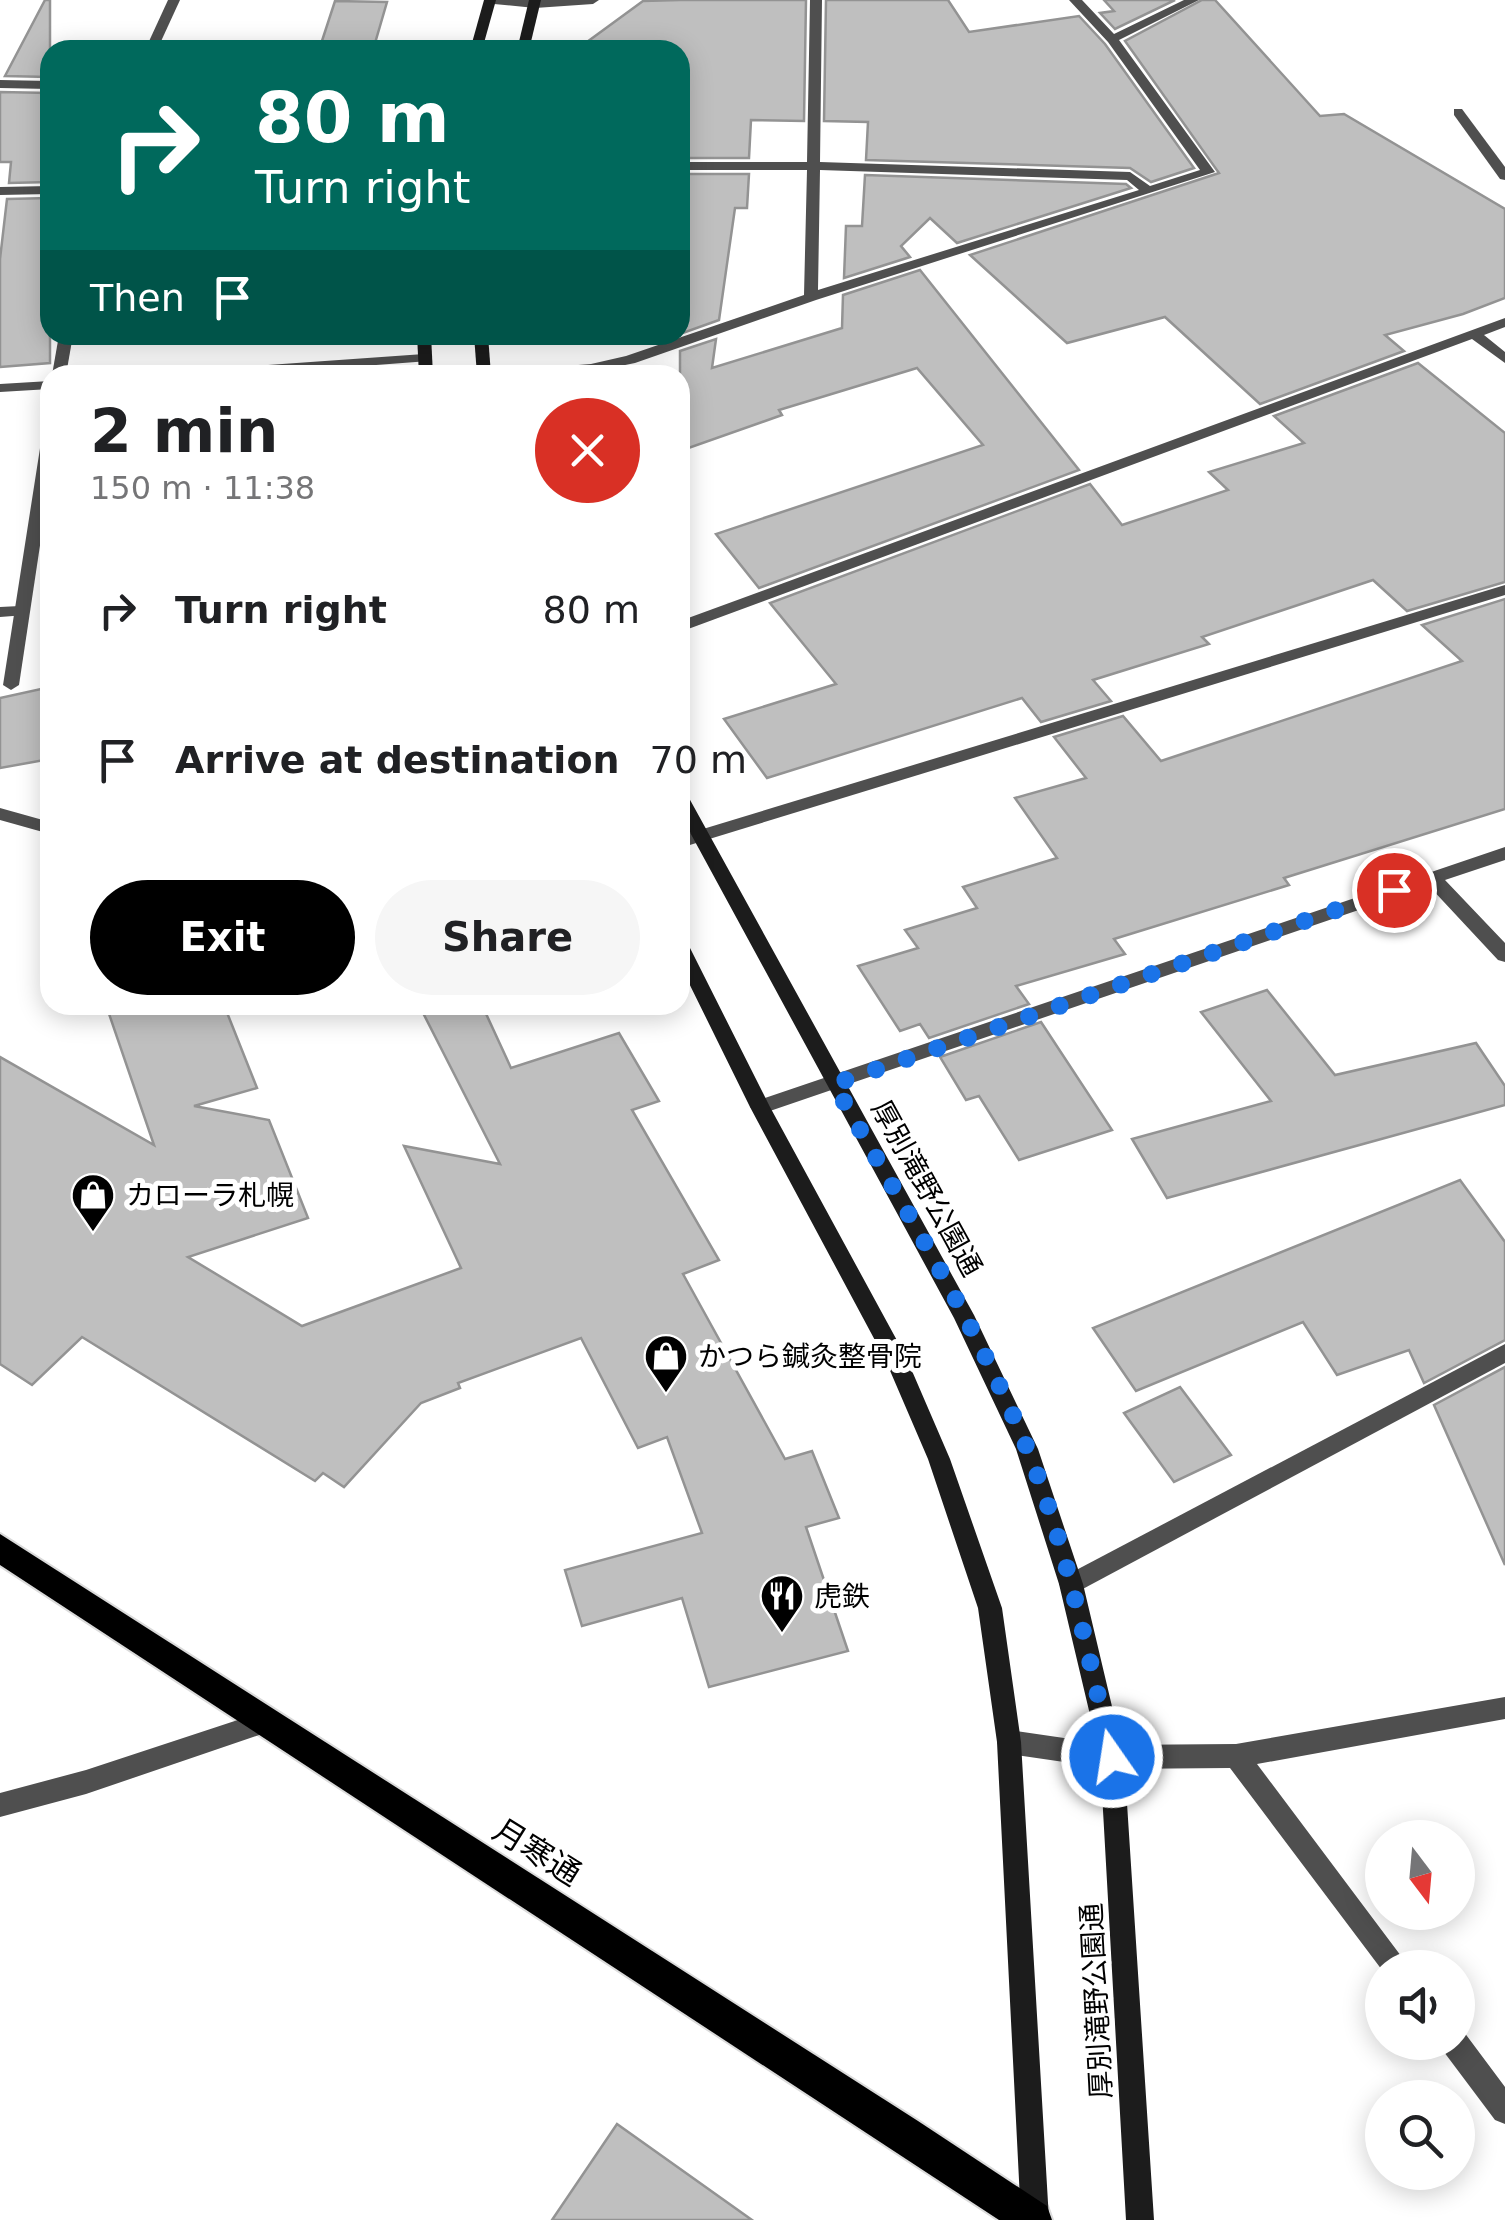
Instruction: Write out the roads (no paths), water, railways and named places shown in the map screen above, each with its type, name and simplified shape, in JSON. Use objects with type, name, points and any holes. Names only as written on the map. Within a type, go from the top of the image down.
[{"type":"highway","name":"月寒通","points":[[0,1548],[262,1723],[800,2062],[1034,2220]]},
{"type":"main road","points":[[479,40],[492,0]]},
{"type":"main road","points":[[526,40],[535,2]]},
{"type":"main road","points":[[424,345],[425,365]]},
{"type":"main road","name":"厚別滝野公園通","points":[[690,839],[963,1314],[1027,1449],[1071,1584],[1112,1757],[1140,2220]]},
{"type":"main road","points":[[690,966],[760,1107],[895,1357],[939,1459],[990,1608],[1009,1742],[1034,2220]]},
{"type":"street","points":[[156,40],[174,0]]},
{"type":"street","points":[[492,0],[593,0]]},
{"type":"street","points":[[810,297],[816,0]]},
{"type":"street","points":[[690,339],[810,297],[1208,172],[1112,39],[1075,0]]},
{"type":"street","points":[[1112,39],[1194,0]]},
{"type":"street","points":[[0,84],[40,85]]},
{"type":"street","points":[[1458,112],[1505,176]]},
{"type":"street","points":[[690,166],[1130,176],[1147,190]]},
{"type":"street","points":[[0,190],[40,190]]},
{"type":"street","points":[[690,623],[1505,322]]},
{"type":"street","points":[[1475,336],[1505,359]]},
{"type":"street","points":[[606,365],[673,345]]},
{"type":"street","points":[[325,365],[424,358]]},
{"type":"street","points":[[0,388],[40,386]]},
{"type":"street","points":[[11,685],[40,489]]},
{"type":"street","points":[[690,839],[1505,590]]},
{"type":"street","points":[[0,612],[20,610]]},
{"type":"street","points":[[0,814],[40,825]]},
{"type":"street","points":[[760,1107],[1505,853]]},
{"type":"street","points":[[1431,877],[1505,955]]},
{"type":"street","points":[[1071,1584],[1505,1353]]},
{"type":"street","points":[[1009,1742],[1112,1757],[1236,1756],[1505,1708]]},
{"type":"street","points":[[0,1806],[86,1782],[262,1723]]},
{"type":"street","points":[[1236,1756],[1382,1950]]},
{"type":"street","points":[[1468,2060],[1505,2110]]},
{"type":"place","name":"カローラ札幌","points":[[93,1233]]},
{"type":"place","name":"かつら鍼灸整骨院","points":[[666,1394]]},
{"type":"place","name":"虎鉄","points":[[782,1634]]}]
